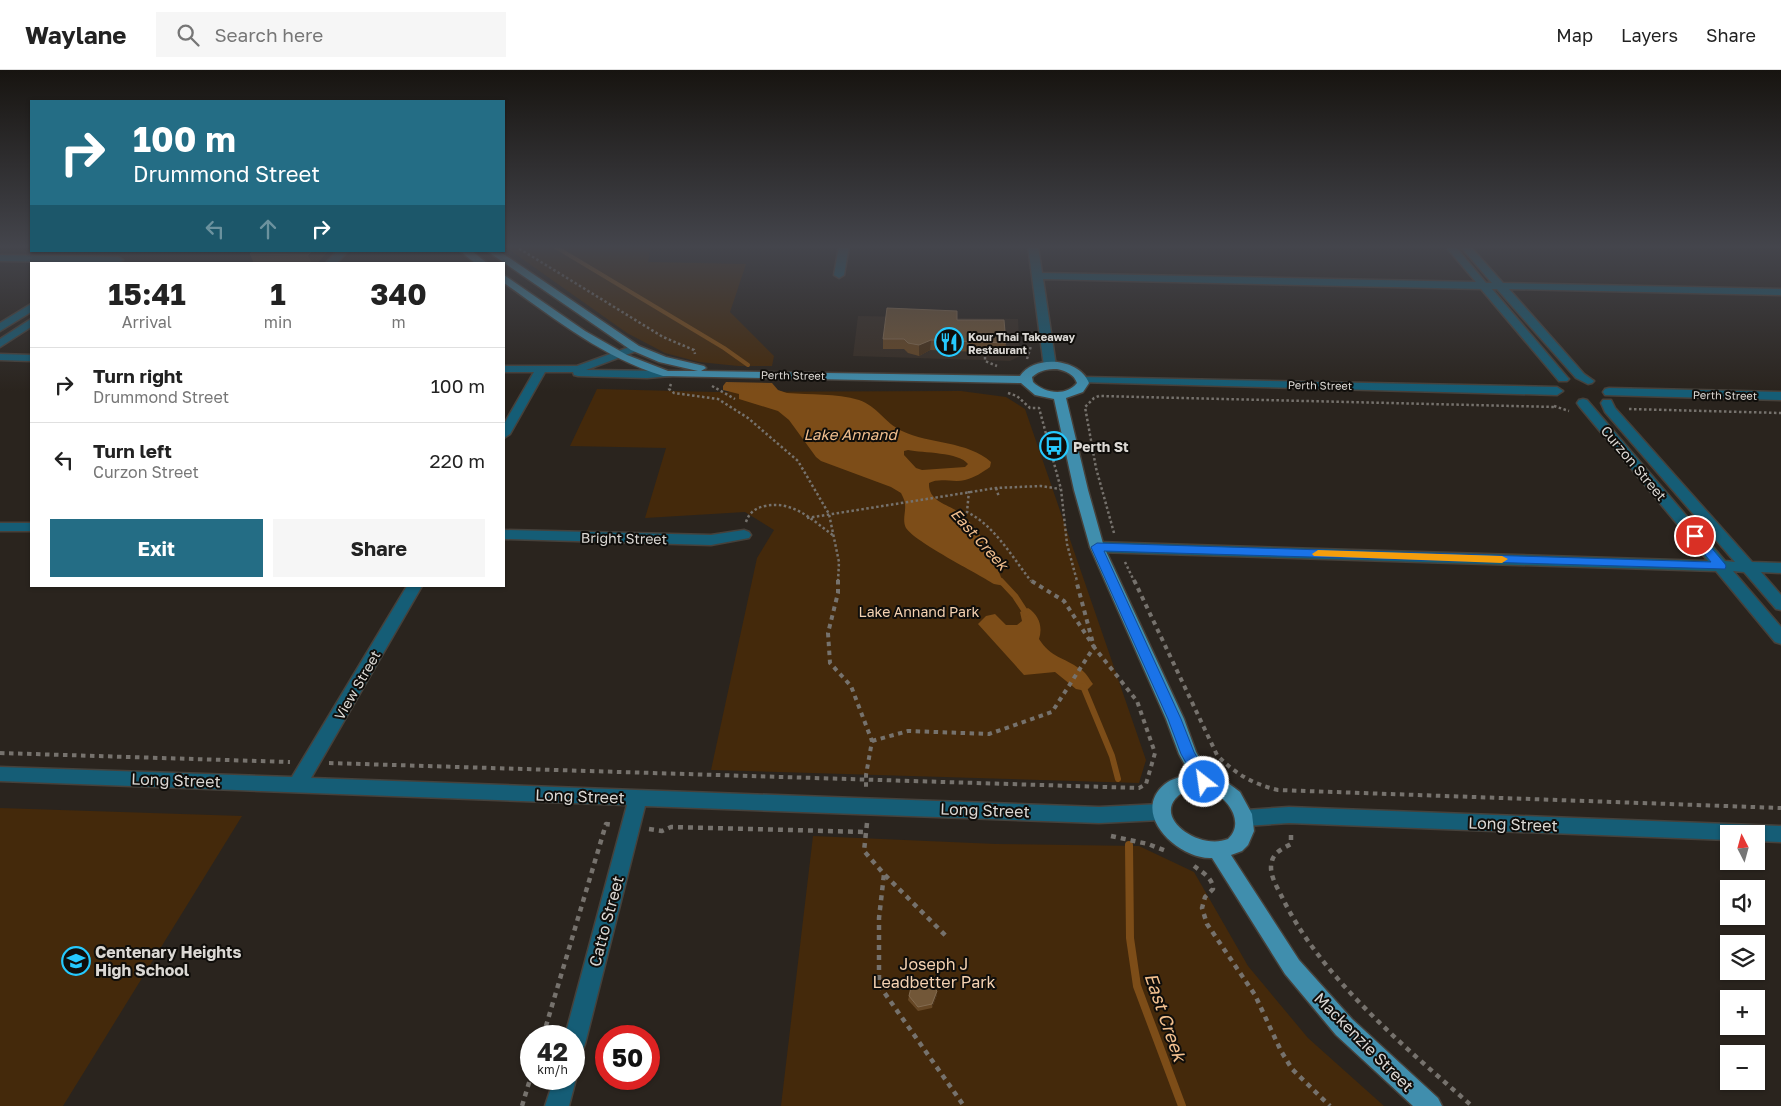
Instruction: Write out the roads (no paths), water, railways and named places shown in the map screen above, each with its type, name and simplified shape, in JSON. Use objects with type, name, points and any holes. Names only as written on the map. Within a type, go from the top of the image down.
[{"type":"main road","points":[[525,294],[616,355],[645,368],[671,374]]},
{"type":"main road","points":[[556,294],[635,348],[663,360],[729,374]]},
{"type":"main road","points":[[1050,366],[1071,370],[1083,380],[1082,387],[1075,392],[1059,396],[1034,390],[1026,380],[1030,372],[1050,366]]},
{"type":"main road","name":"Perth Street","points":[[671,374],[708,376],[771,374],[1026,380]]},
{"type":"main road","points":[[1059,396],[1081,490],[1097,547],[1175,719],[1188,754],[1204,782]]},
{"type":"main road","points":[[1190,781],[1204,782],[1221,788],[1235,799],[1246,818],[1245,829],[1241,840],[1231,848],[1205,851],[1180,841],[1164,822],[1161,812],[1162,800],[1168,791],[1177,784],[1190,781]]},
{"type":"main road","name":"Mackenzie Street","points":[[1218,851],[1292,967],[1344,1026],[1430,1106]]},
{"type":"street","points":[[1041,294],[1050,366]]},
{"type":"street","points":[[1491,294],[1564,379]]},
{"type":"street","points":[[1507,294],[1580,376],[1608,398]]},
{"type":"street","points":[[0,328],[30,307]]},
{"type":"street","points":[[30,323],[0,345],[3,348],[0,356],[30,358]]},
{"type":"street","name":"Perth Street","points":[[505,369],[561,370],[592,366],[635,348]]},
{"type":"street","points":[[505,432],[541,370]]},
{"type":"street","name":"Perth Street","points":[[561,370],[580,374],[671,374]]},
{"type":"street","points":[[1579,408],[1570,399],[1557,391],[1555,383],[1564,379],[1588,381]]},
{"type":"street","name":"Perth Street","points":[[1083,380],[1557,391]]},
{"type":"street","name":"Perth Street","points":[[1579,408],[1600,405],[1608,398],[1781,396]]},
{"type":"street","name":"Curzon Street","points":[[1608,398],[1609,409],[1781,605]]},
{"type":"street","name":"Curzon Street","points":[[1579,408],[1721,566],[1781,638]]},
{"type":"street","points":[[0,527],[30,527]]},
{"type":"street","name":"Bright Street","points":[[505,535],[712,540],[744,535]]},
{"type":"street","points":[[1097,547],[1781,568]]},
{"type":"street","name":"View Street","points":[[298,784],[413,587]]},
{"type":"street","name":"Long Street","points":[[0,774],[1099,815],[1161,812]]},
{"type":"street","name":"Catto Street","points":[[579,1025],[638,798]]},
{"type":"street","name":"Long Street","points":[[1246,818],[1289,815],[1781,834]]},
{"type":"street","points":[[557,1106],[562,1090]]},
{"type":"water","name":"Lake Annand","points":[[726,382],[772,383],[778,390],[787,393],[832,395],[859,400],[871,406],[902,431],[960,446],[982,455],[991,462],[990,467],[984,471],[965,480],[933,481],[929,483],[930,489],[935,498],[960,513],[975,528],[987,547],[1005,586],[994,584],[933,549],[912,534],[905,525],[905,503],[901,493],[891,487],[821,461],[789,420],[778,411],[739,399],[739,394],[723,390]],"holes":[[[904,451],[949,455],[957,457],[968,464],[965,467],[922,470],[916,468],[904,455]]]},
{"type":"water","points":[[1028,608],[1035,614],[1039,622],[1041,630],[1039,639],[1048,650],[1082,670],[1093,684],[1086,691],[1076,689],[1055,672],[1024,675],[978,624],[986,616],[995,614],[1006,625],[1017,625],[1022,621],[1020,612]]},
{"type":"waterway","name":"East Creek","points":[[635,294],[724,348],[748,365]]},
{"type":"waterway","name":"East Creek","points":[[1001,581],[1015,596],[1026,613]]},
{"type":"waterway","name":"East Creek","points":[[1083,686],[1112,756],[1118,779]]},
{"type":"waterway","name":"East Creek","points":[[1129,845],[1130,938],[1137,986],[1182,1106]]},
{"type":"place","name":"Kour Thai Takeaway Restaurant","points":[[949,342]]},
{"type":"place","name":"Perth St","points":[[1054,446]]},
{"type":"place","name":"Centenary Heights High School","points":[[76,961]]},
{"type":"park label","name":"Lake Annand Park","points":[[919,611]]},
{"type":"park label","name":"Joseph J Leadbetter Park","points":[[934,973]]}]
